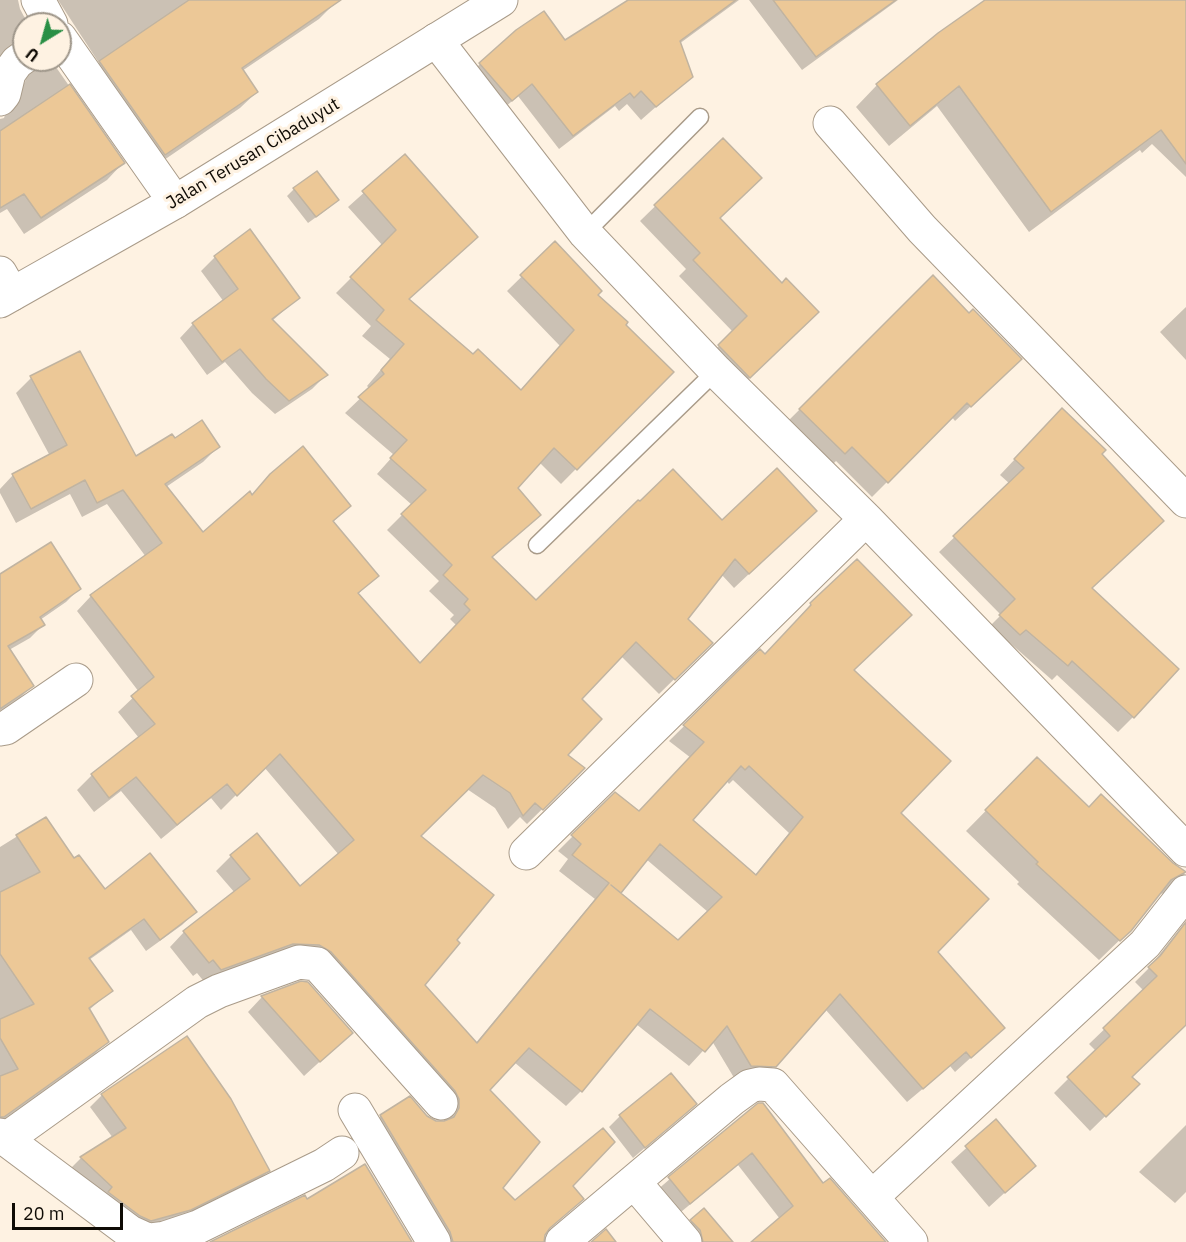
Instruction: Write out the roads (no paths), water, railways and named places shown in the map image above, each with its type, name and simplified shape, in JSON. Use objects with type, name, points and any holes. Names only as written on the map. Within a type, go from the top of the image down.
[{"type":"street","name":"Jalan Terusan Cibaduyut","points":[[4,289],[175,202],[501,0]]},
{"type":"street","points":[[436,40],[585,233],[716,371],[866,519],[1186,850]]},
{"type":"street","points":[[72,55],[175,202]]},
{"type":"street","points":[[0,99],[12,69]]},
{"type":"street","points":[[830,123],[929,237],[1186,501]]},
{"type":"street","points":[[526,853],[866,519]]},
{"type":"street","points":[[0,729],[6,728],[76,680]]},
{"type":"street","points":[[872,1197],[1145,944],[1186,892]]},
{"type":"street","points":[[342,1153],[324,1165],[198,1227],[165,1239],[151,1241],[129,1232],[3,1137],[197,1002],[219,991],[299,962],[317,964],[441,1103]]},
{"type":"street","points":[[562,1242],[737,1095],[750,1086],[765,1084],[773,1085],[911,1242]]},
{"type":"street","points":[[355,1110],[434,1242]]},
{"type":"street","points":[[634,1182],[685,1242]]},
{"type":"lane","points":[[585,233],[700,117]]},
{"type":"lane","points":[[537,545],[716,371]]}]
